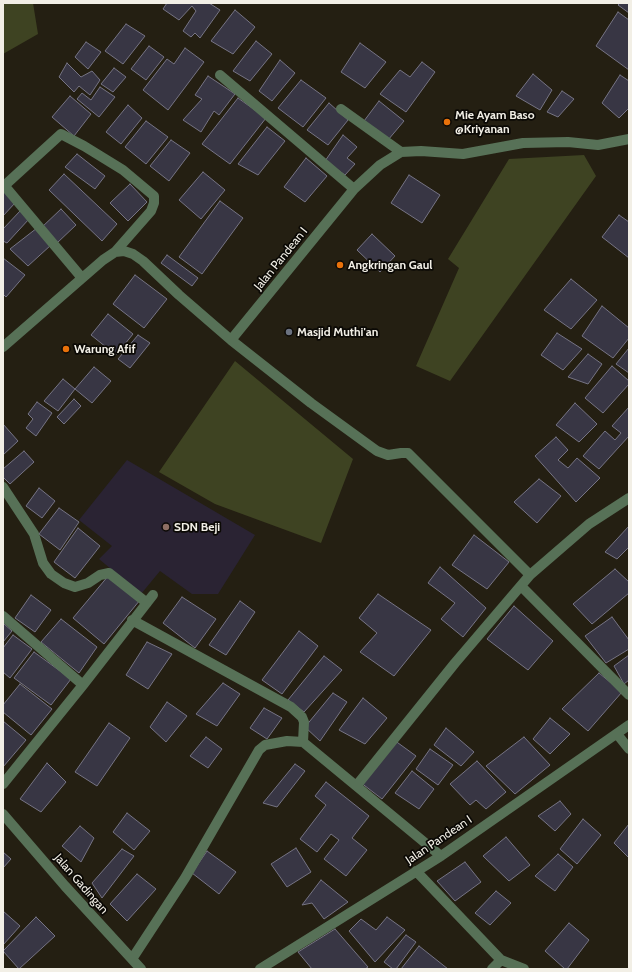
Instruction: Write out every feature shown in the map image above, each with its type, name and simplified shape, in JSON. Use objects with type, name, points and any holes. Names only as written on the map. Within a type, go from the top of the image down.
[{"type":"street","points":[[220,75],[354,189]]},
{"type":"street","points":[[341,108],[401,152]]},
{"type":"street","points":[[3,347],[103,260],[115,252],[151,211],[154,204],[154,196],[123,170],[61,134],[4,185],[82,278]]},
{"type":"street","name":"Jalan Pandean I","points":[[231,340],[354,189],[380,164],[401,152],[421,151],[463,154],[523,143],[568,142],[598,145],[629,139]]},
{"type":"street","points":[[115,252],[124,251],[133,254],[143,261],[179,296],[231,340],[311,403],[377,451],[388,455],[408,453],[530,575]]},
{"type":"street","points":[[3,487],[34,534],[43,563],[51,574],[64,583],[75,587],[88,583],[100,575],[109,573],[150,599],[3,784]]},
{"type":"street","points":[[357,785],[455,663],[530,575],[589,524],[629,498]]},
{"type":"street","points":[[521,586],[629,695]]},
{"type":"street","points":[[3,616],[83,685]]},
{"type":"street","points":[[132,620],[291,707],[302,717],[304,722],[303,742]]},
{"type":"street","name":"Jalan Pandean I","points":[[260,969],[441,856],[629,725]]},
{"type":"street","points":[[617,734],[629,749]]},
{"type":"street","points":[[132,959],[185,878],[259,750],[265,745],[287,741],[303,742],[357,785],[441,856]]},
{"type":"street","name":"Jalan Gadingan","points":[[3,814],[65,886],[141,969]]},
{"type":"street","points":[[416,872],[501,960],[524,969]]},
{"type":"street","points":[[492,969],[501,960]]},
{"type":"shaded area","name":"SDN Beji","points":[[127,460],[255,535],[218,594],[192,594],[160,571],[141,594],[99,559],[112,546],[79,520]]},
{"type":"green space","points":[[3,3],[33,3],[38,34],[3,54]]},
{"type":"green space","points":[[584,155],[596,176],[450,381],[416,366],[459,268],[448,259],[509,159]]},
{"type":"green space","points":[[235,361],[353,459],[321,543],[215,504],[159,472]]},
{"type":"building","points":[[167,3],[209,3],[220,10],[200,38],[195,33],[191,37],[183,31],[196,11],[192,6],[179,20],[163,9]]},
{"type":"building","points":[[620,3],[629,3],[629,13],[618,5]]},
{"type":"building","points":[[235,10],[255,27],[233,54],[211,41]]},
{"type":"building","points":[[618,12],[629,20],[629,70],[596,46]]},
{"type":"building","points":[[126,24],[145,36],[123,64],[105,51]]},
{"type":"building","points":[[256,41],[272,54],[250,81],[233,71]]},
{"type":"building","points":[[86,42],[101,52],[88,69],[75,57]]},
{"type":"building","points":[[360,43],[386,62],[365,88],[341,72]]},
{"type":"building","points":[[149,46],[164,57],[146,80],[131,69]]},
{"type":"building","points":[[185,48],[204,62],[168,110],[143,90],[167,59],[174,64]]},
{"type":"building","points":[[280,60],[295,73],[272,101],[259,91]]},
{"type":"building","points":[[422,62],[435,72],[406,112],[380,94],[400,70],[410,77]]},
{"type":"building","points":[[67,63],[81,77],[92,71],[100,80],[90,95],[79,86],[74,92],[59,77]]},
{"type":"building","points":[[114,68],[126,77],[113,92],[101,84]]},
{"type":"building","points":[[533,74],[552,90],[540,110],[516,96]]},
{"type":"building","points":[[620,75],[629,81],[629,108],[619,118],[602,103]]},
{"type":"building","points":[[208,76],[235,94],[219,115],[214,111],[201,132],[183,120],[202,99],[195,95]]},
{"type":"building","points":[[301,80],[326,98],[303,127],[278,108]]},
{"type":"building","points":[[100,87],[115,97],[99,117],[77,99],[82,93],[91,100]]},
{"type":"building","points":[[562,91],[574,99],[558,117],[547,112]]},
{"type":"building","points":[[70,96],[91,114],[74,136],[52,117]]},
{"type":"building","points":[[238,98],[266,118],[230,164],[202,144]]},
{"type":"building","points":[[379,101],[404,121],[388,140],[364,121]]},
{"type":"building","points":[[329,103],[348,120],[328,145],[307,130]]},
{"type":"building","points":[[128,105],[142,118],[121,144],[106,132]]},
{"type":"building","points":[[146,121],[168,137],[146,164],[125,147]]},
{"type":"building","points":[[267,127],[285,141],[258,175],[238,164]]},
{"type":"building","points":[[343,135],[357,147],[347,158],[355,164],[345,175],[325,161]]},
{"type":"building","points":[[171,140],[190,153],[169,181],[150,166]]},
{"type":"building","points":[[77,154],[105,176],[95,189],[65,167]]},
{"type":"building","points":[[306,158],[327,176],[305,202],[284,187]]},
{"type":"building","points":[[203,172],[225,190],[201,219],[179,200]]},
{"type":"building","points":[[64,174],[117,224],[102,241],[49,190]]},
{"type":"building","points":[[409,175],[440,195],[422,223],[391,203]]},
{"type":"building","points":[[130,184],[147,202],[128,221],[110,203]]},
{"type":"building","points":[[3,190],[15,203],[3,216]]},
{"type":"building","points":[[220,201],[243,218],[202,274],[179,257]]},
{"type":"building","points":[[61,209],[76,225],[57,243],[41,228]]},
{"type":"building","points":[[21,210],[29,219],[7,243],[3,241],[3,229]]},
{"type":"building","points":[[619,215],[629,222],[629,258],[602,237]]},
{"type":"building","points":[[37,228],[51,245],[28,266],[10,249]]},
{"type":"building","points":[[372,234],[395,256],[380,272],[357,250]]},
{"type":"building","points":[[167,255],[198,278],[192,286],[161,263]]},
{"type":"building","points":[[3,258],[25,275],[6,297],[3,294]]},
{"type":"building","points":[[135,275],[167,299],[144,328],[113,304]]},
{"type":"building","points":[[571,279],[597,300],[571,329],[544,310]]},
{"type":"building","points":[[602,306],[629,328],[629,338],[613,358],[582,336]]},
{"type":"building","points":[[108,314],[133,334],[116,355],[91,335]]},
{"type":"building","points":[[557,333],[582,349],[563,370],[541,355]]},
{"type":"building","points":[[138,335],[150,343],[130,368],[118,359]]},
{"type":"building","points":[[629,348],[629,373],[616,364]]},
{"type":"building","points":[[588,354],[602,364],[588,384],[568,377]]},
{"type":"building","points":[[612,366],[629,381],[629,384],[603,413],[585,398]]},
{"type":"building","points":[[94,367],[111,381],[92,403],[75,389]]},
{"type":"building","points":[[63,379],[75,389],[58,411],[44,401]]},
{"type":"building","points":[[74,399],[81,406],[64,424],[57,417]]},
{"type":"building","points":[[37,402],[52,413],[36,436],[26,428],[33,419],[28,414]]},
{"type":"building","points":[[575,403],[597,424],[579,442],[556,425]]},
{"type":"building","points":[[629,407],[629,436],[599,469],[583,456],[605,431],[615,440],[621,433],[612,426]]},
{"type":"building","points":[[3,424],[18,441],[3,455]]},
{"type":"building","points":[[556,437],[568,450],[558,460],[568,468],[577,458],[600,478],[576,502],[535,456]]},
{"type":"building","points":[[24,451],[34,462],[10,484],[3,477],[3,469]]},
{"type":"building","points":[[539,479],[561,496],[537,523],[514,502]]},
{"type":"building","points":[[39,488],[55,501],[42,518],[26,506]]},
{"type":"building","points":[[59,508],[79,522],[60,550],[39,534]]},
{"type":"building","points":[[629,526],[629,547],[617,559],[605,552]]},
{"type":"building","points":[[78,528],[100,546],[75,578],[54,562]]},
{"type":"building","points":[[474,535],[509,562],[487,589],[452,565]]},
{"type":"building","points":[[440,567],[486,608],[463,637],[441,619],[455,603],[428,583]]},
{"type":"building","points":[[615,569],[629,582],[629,593],[592,624],[573,604]]},
{"type":"building","points":[[109,575],[140,600],[104,644],[73,618]]},
{"type":"building","points":[[378,594],[431,630],[394,676],[360,652],[377,633],[359,618]]},
{"type":"building","points":[[31,595],[51,610],[35,632],[15,618]]},
{"type":"building","points":[[182,597],[216,619],[195,648],[163,623]]},
{"type":"building","points":[[240,601],[255,612],[226,655],[209,645]]},
{"type":"building","points":[[514,606],[553,641],[528,670],[487,639]]},
{"type":"building","points":[[612,617],[629,640],[629,649],[606,663],[585,636]]},
{"type":"building","points":[[61,619],[97,647],[79,673],[41,642]]},
{"type":"building","points":[[3,623],[12,631],[3,642]]},
{"type":"building","points":[[299,631],[318,646],[282,694],[262,680]]},
{"type":"building","points":[[13,635],[32,649],[10,678],[3,672],[3,648]]},
{"type":"building","points":[[147,642],[172,654],[148,689],[126,675]]},
{"type":"building","points":[[34,652],[71,679],[51,705],[14,678]]},
{"type":"building","points":[[629,655],[629,680],[624,684],[614,666]]},
{"type":"building","points":[[324,656],[342,670],[304,712],[288,700]]},
{"type":"building","points":[[599,673],[622,692],[588,731],[562,709]]},
{"type":"building","points":[[223,683],[240,694],[217,726],[196,714]]},
{"type":"building","points":[[20,684],[52,709],[31,735],[3,712],[3,705]]},
{"type":"building","points":[[333,693],[347,702],[320,741],[305,727]]},
{"type":"building","points":[[363,698],[387,718],[365,744],[339,730]]},
{"type":"building","points":[[167,702],[187,716],[166,742],[150,727]]},
{"type":"building","points":[[264,708],[282,718],[267,739],[250,728]]},
{"type":"building","points":[[550,718],[570,734],[550,754],[533,739]]},
{"type":"building","points":[[3,721],[26,740],[3,767]]},
{"type":"building","points":[[109,723],[130,738],[97,786],[75,772]]},
{"type":"building","points":[[446,728],[474,752],[461,766],[434,745]]},
{"type":"building","points":[[206,737],[222,749],[208,768],[190,756]]},
{"type":"building","points":[[524,737],[550,765],[515,794],[486,766]]},
{"type":"building","points":[[394,740],[416,756],[382,799],[360,782]]},
{"type":"building","points":[[430,749],[453,765],[438,785],[416,769]]},
{"type":"building","points":[[477,761],[506,792],[486,809],[476,800],[470,805],[450,784]]},
{"type":"building","points":[[47,763],[66,782],[41,812],[20,799]]},
{"type":"building","points":[[295,764],[305,771],[277,807],[263,803]]},
{"type":"building","points":[[412,771],[434,789],[419,809],[395,793]]},
{"type":"building","points":[[326,782],[369,816],[352,838],[367,850],[346,876],[324,859],[339,840],[331,834],[317,852],[300,839],[326,805],[315,796]]},
{"type":"building","points":[[560,801],[571,814],[555,831],[538,816]]},
{"type":"building","points":[[127,813],[150,831],[134,850],[113,832]]},
{"type":"building","points":[[583,819],[601,835],[577,864],[560,849]]},
{"type":"building","points":[[629,824],[629,858],[614,843]]},
{"type":"building","points":[[80,826],[94,838],[81,862],[62,846]]},
{"type":"building","points":[[506,837],[530,865],[509,881],[483,856]]},
{"type":"building","points":[[296,848],[311,872],[287,887],[271,864]]},
{"type":"building","points":[[122,849],[134,856],[102,898],[92,883]]},
{"type":"building","points":[[207,851],[236,872],[219,894],[192,873]]},
{"type":"building","points":[[3,852],[11,859],[3,868]]},
{"type":"building","points":[[558,854],[573,867],[555,891],[535,876]]},
{"type":"building","points":[[465,862],[481,882],[455,901],[437,881]]},
{"type":"building","points":[[137,874],[156,889],[127,921],[110,904]]},
{"type":"building","points":[[321,880],[348,902],[324,919],[312,903],[302,905]]},
{"type":"building","points":[[496,891],[511,903],[490,925],[475,913]]},
{"type":"building","points":[[3,911],[20,926],[3,945]]},
{"type":"building","points":[[36,917],[55,936],[19,969],[3,951]]},
{"type":"building","points":[[387,917],[405,930],[375,962],[349,931],[361,919],[376,930]]},
{"type":"building","points":[[569,923],[589,940],[567,969],[565,969],[545,951]]},
{"type":"building","points":[[335,929],[368,967],[365,969],[312,969],[298,952]]},
{"type":"building","points":[[406,935],[416,942],[396,969],[393,969],[384,962]]},
{"type":"building","points":[[419,946],[448,969],[401,969]]},
{"type":"place","name":"Mie Ayam Baso @Kriyanan","points":[[447,122]]},
{"type":"place","name":"Angkringan Gaul","points":[[340,265]]},
{"type":"place","name":"Masjid Muthi'an","points":[[289,332]]},
{"type":"place","name":"Warung Afif","points":[[66,349]]},
{"type":"place","name":"SDN Beji","points":[[166,527]]}]
